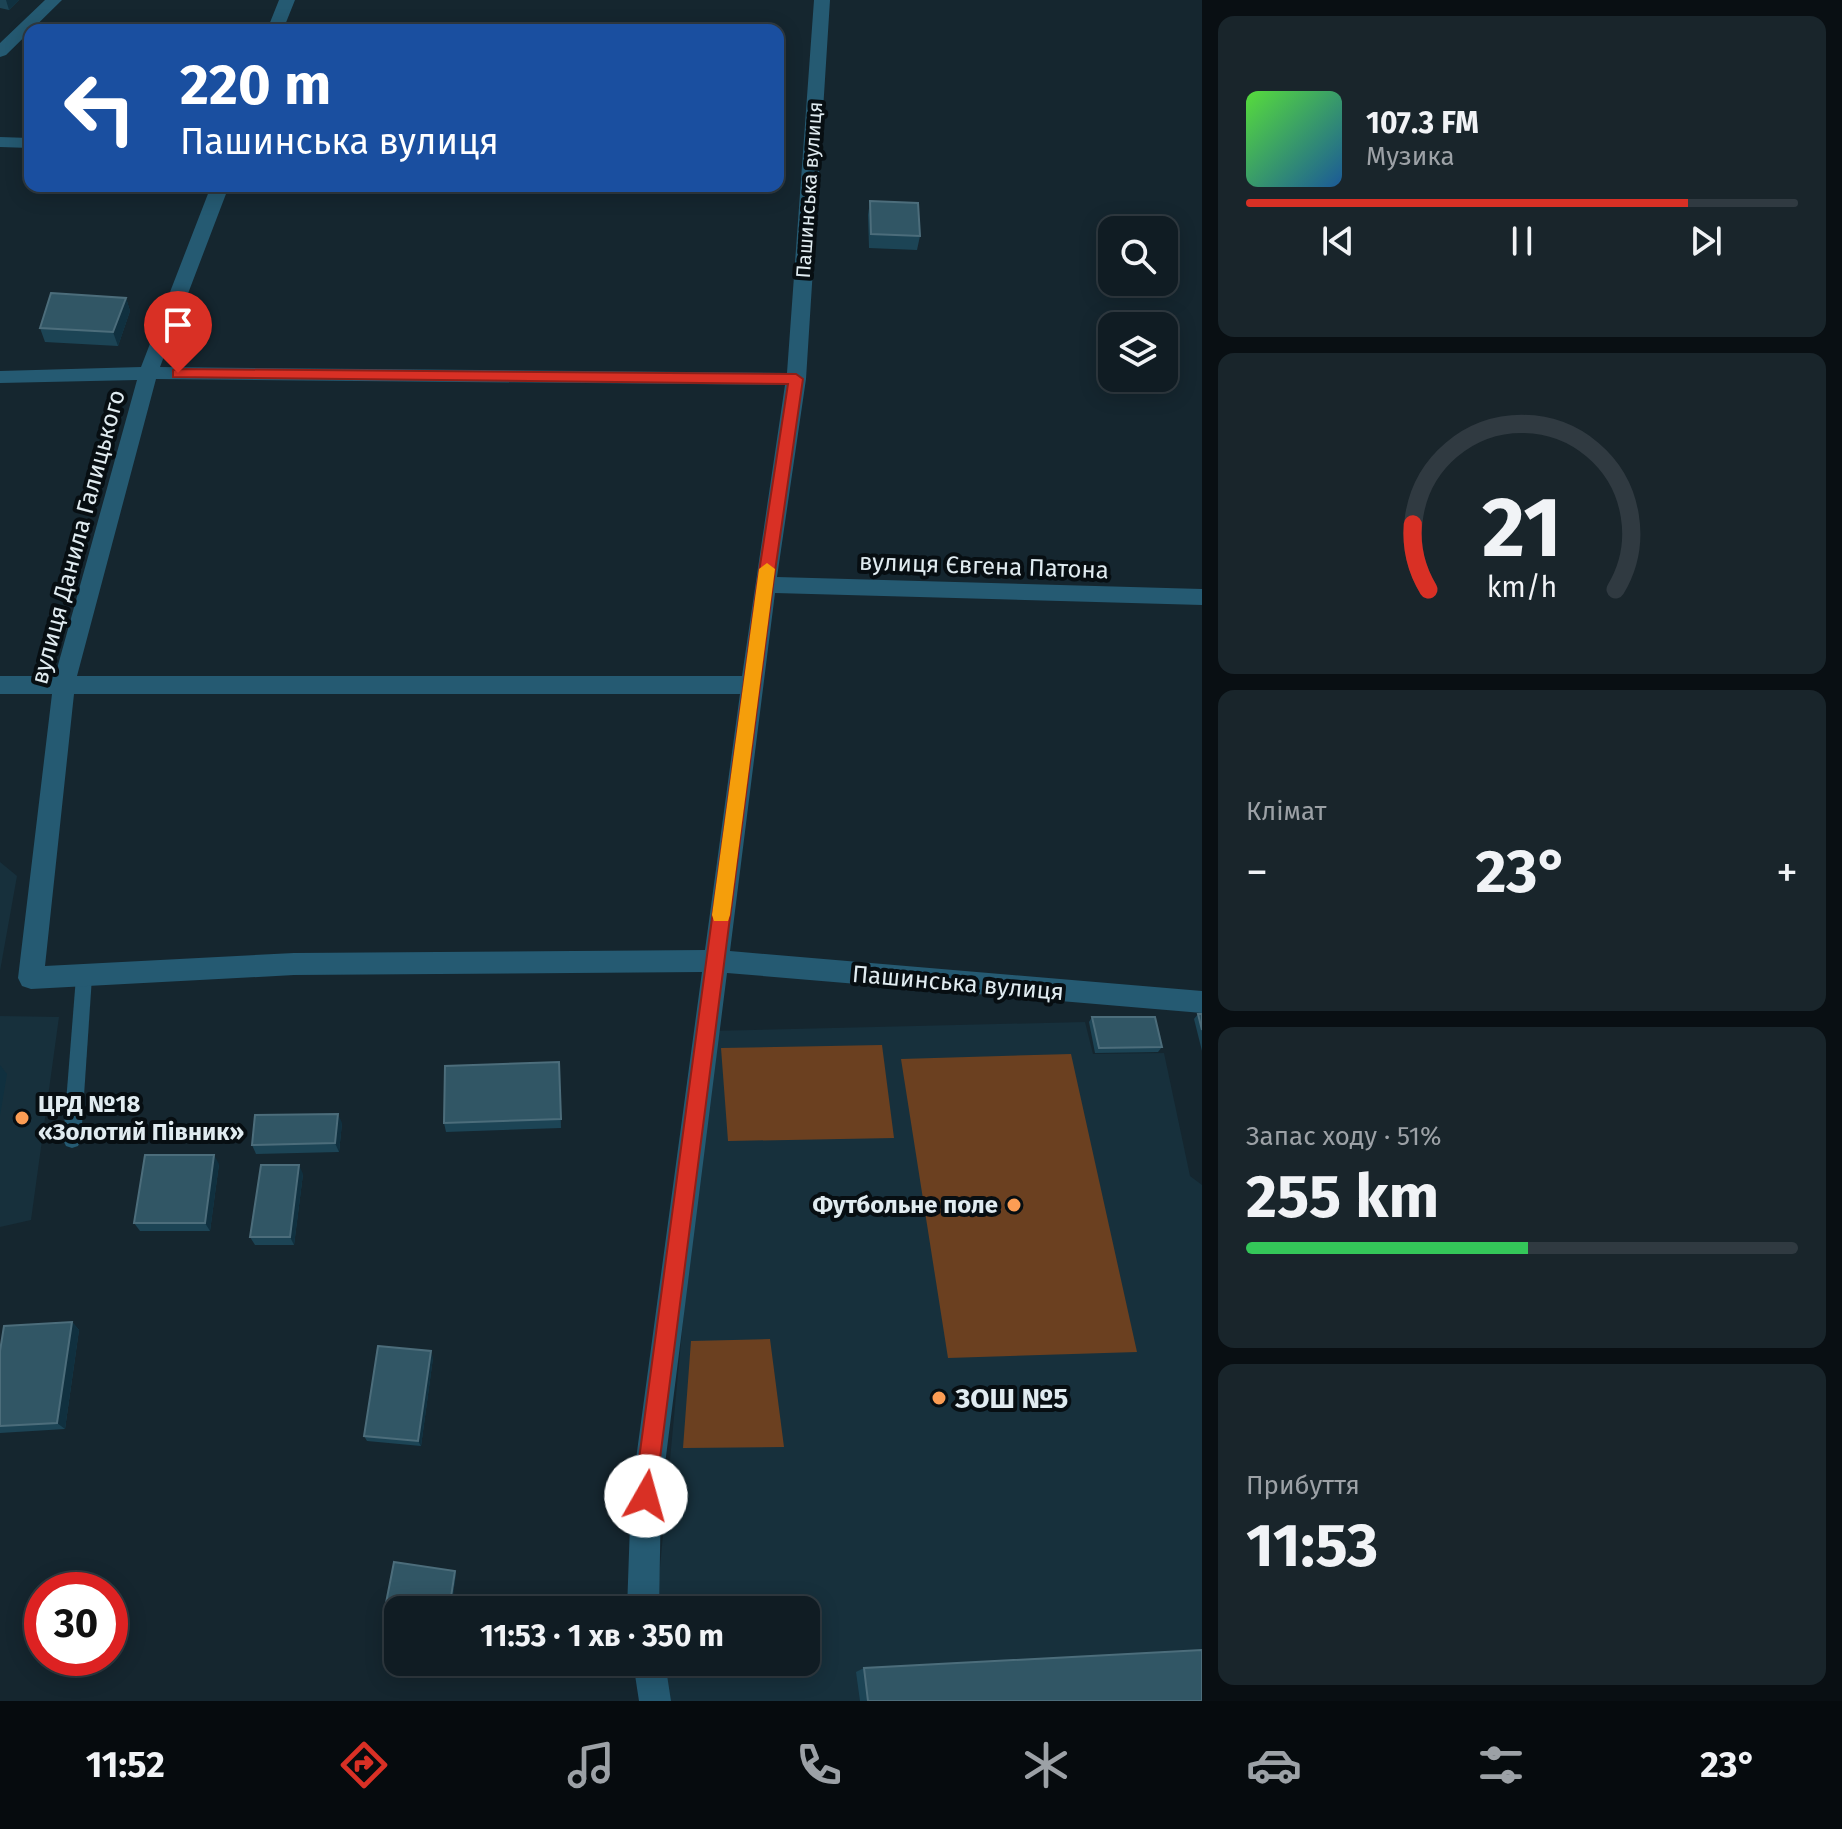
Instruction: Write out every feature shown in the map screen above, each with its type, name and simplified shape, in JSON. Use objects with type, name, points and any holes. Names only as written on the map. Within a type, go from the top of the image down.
[{"type":"street","points":[[29,24],[54,0]]},
{"type":"street","points":[[277,24],[287,0]]},
{"type":"street","name":"Пашинська вулиця","points":[[643,1596],[646,1496],[714,961],[796,379],[822,0]]},
{"type":"street","points":[[0,52],[24,29]]},
{"type":"street","points":[[0,142],[24,143]]},
{"type":"street","name":"вулиця Данила Галицького","points":[[218,192],[148,373],[64,684],[31,978],[294,964],[714,961]]},
{"type":"street","points":[[148,373],[796,379]]},
{"type":"street","name":"вулиця Данила Галицького","points":[[0,377],[148,373]]},
{"type":"street","name":"вулиця Євгена Патона","points":[[765,585],[1202,597]]},
{"type":"street","points":[[0,685],[753,685]]},
{"type":"street","name":"Пашинська вулиця","points":[[714,961],[1202,1002]]},
{"type":"street","points":[[651,1676],[655,1701]]},
{"type":"lane","points":[[72,1140],[84,977]]},
{"type":"shaded area","points":[[0,862],[17,876],[0,971]]},
{"type":"shaded area","name":"ЦРД №18 «Золотий Півник»","points":[[0,1016],[59,1017],[31,1220],[0,1227]]},
{"type":"shaded area","name":"ЗОШ №5","points":[[1085,1022],[1093,1054],[1164,1053],[1190,1176],[1202,1185],[1202,1701],[666,1701],[663,1676],[820,1676],[820,1596],[657,1596],[710,1031]]},
{"type":"shaded area","points":[[882,1045],[894,1138],[728,1141],[721,1048]]},
{"type":"shaded area","name":"Футбольне поле","points":[[1071,1054],[1137,1352],[948,1358],[901,1059]]},
{"type":"shaded area","points":[[770,1339],[784,1447],[683,1448],[691,1341]]},
{"type":"building","points":[[870,201],[918,203],[920,236],[871,234]]},
{"type":"building","points":[[51,293],[126,298],[113,332],[40,328]]},
{"type":"building","points":[[1092,1017],[1155,1017],[1162,1047],[1099,1048]]},
{"type":"building","points":[[559,1062],[561,1119],[444,1123],[445,1066]]},
{"type":"building","points":[[338,1114],[335,1143],[252,1145],[255,1115]]},
{"type":"building","points":[[145,1155],[214,1155],[205,1223],[134,1223]]},
{"type":"building","points":[[261,1165],[299,1165],[290,1237],[250,1237]]},
{"type":"building","points":[[72,1322],[57,1423],[0,1426],[0,1351],[4,1326]]},
{"type":"building","points":[[378,1346],[431,1351],[418,1441],[364,1436]]},
{"type":"building","points":[[394,1562],[455,1571],[451,1596],[387,1596]]},
{"type":"building","points":[[1202,1650],[1202,1701],[868,1701],[864,1668]]},
{"type":"slow traffic","points":[[721,915],[767,569]]},
{"type":"place","name":"ЦРД №18 «Золотий Півник»","points":[[22,1118]]},
{"type":"place","name":"Футбольне поле","points":[[1014,1205]]},
{"type":"place","name":"ЗОШ №5","points":[[939,1398]]},
{"type":"route","points":[[178,373],[796,379],[714,961],[646,1496]]}]
